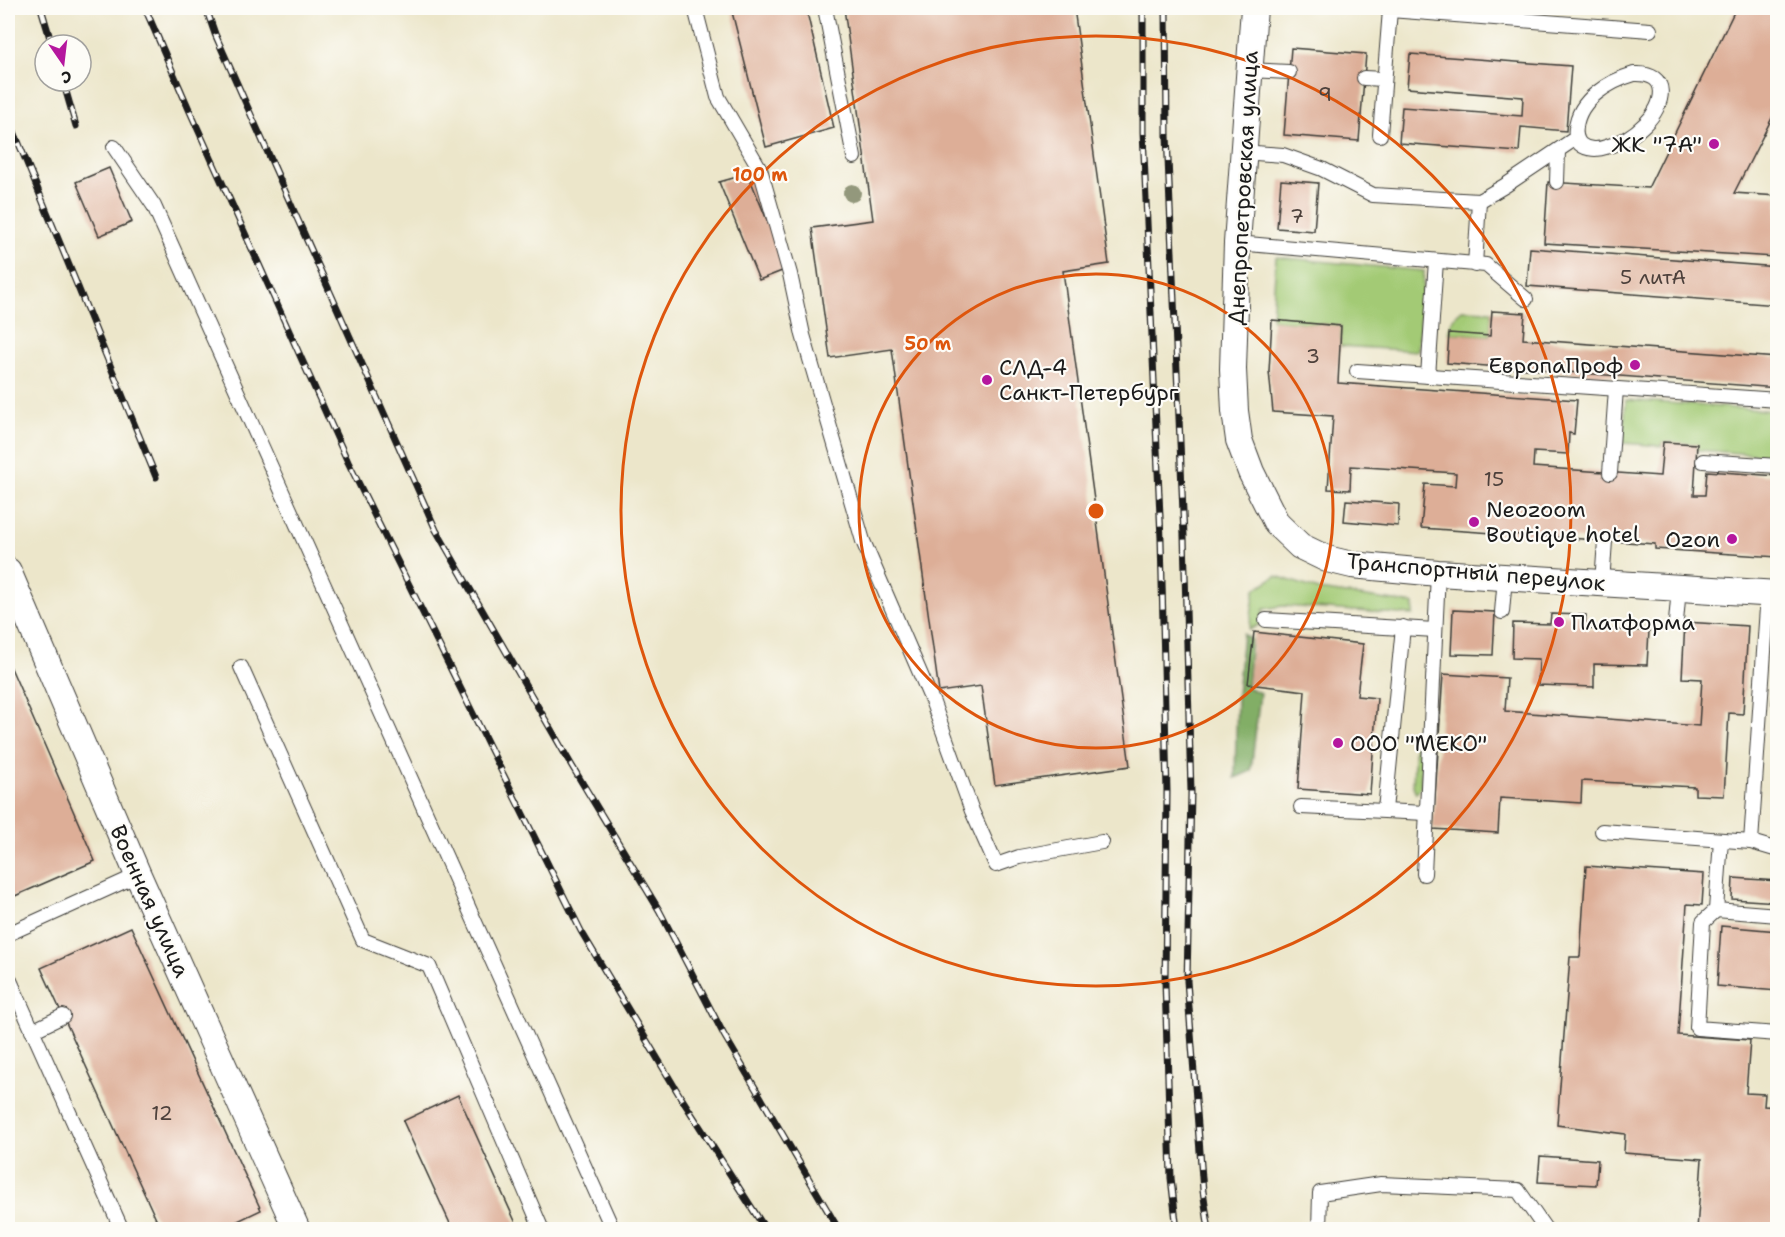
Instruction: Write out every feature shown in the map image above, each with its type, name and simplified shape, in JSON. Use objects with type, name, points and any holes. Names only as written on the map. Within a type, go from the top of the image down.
[{"type":"street","name":"Днепропетровская улица","points":[[1233,369],[1242,152],[1254,8]]},
{"type":"street","name":"Транспортный переулок","points":[[1233,369],[1239,440],[1251,472],[1277,524],[1300,546],[1327,559],[1353,565],[1438,573],[1773,593]]},
{"type":"street","name":"Военная улица","points":[[8,571],[138,875],[297,1230]]},
{"type":"lane","points":[[694,8],[718,97],[760,169],[790,274],[803,335],[863,541],[933,703],[972,811],[996,865],[1019,857],[1102,842]]},
{"type":"lane","points":[[825,8],[854,157]]},
{"type":"lane","points":[[1380,135],[1387,9],[1650,30]]},
{"type":"lane","points":[[1249,70],[1289,72]]},
{"type":"lane","points":[[1634,74],[1651,76],[1658,81],[1661,90],[1658,106],[1651,118],[1635,134],[1615,145],[1596,149],[1582,145],[1576,138],[1576,123],[1581,111],[1601,89],[1614,81],[1634,74]]},
{"type":"lane","points":[[1364,78],[1384,79]]},
{"type":"lane","points":[[1242,152],[1282,154],[1322,169],[1372,195],[1479,201],[1576,138]]},
{"type":"lane","points":[[114,147],[154,206],[613,1230]]},
{"type":"lane","points":[[1557,182],[1558,151]]},
{"type":"lane","points":[[1475,265],[1479,201]]},
{"type":"lane","points":[[1237,243],[1486,265],[1526,299]]},
{"type":"lane","points":[[1428,376],[1436,261]]},
{"type":"lane","points":[[1357,371],[1778,400]]},
{"type":"lane","points":[[1610,473],[1616,389]]},
{"type":"lane","points":[[1703,461],[1778,466]]},
{"type":"lane","points":[[1602,583],[1605,541]]},
{"type":"lane","points":[[1424,874],[1438,573]]},
{"type":"lane","points":[[1502,612],[1505,577]]},
{"type":"lane","points":[[1676,622],[1678,588]]},
{"type":"lane","points":[[1751,842],[1773,593]]},
{"type":"lane","points":[[1266,620],[1435,630]]},
{"type":"lane","points":[[1385,810],[1403,627]]},
{"type":"lane","points":[[241,667],[363,939],[429,966],[542,1230]]},
{"type":"lane","points":[[1300,807],[1426,813]]},
{"type":"lane","points":[[1602,831],[1751,842],[1778,850]]},
{"type":"lane","points":[[1721,840],[1716,910],[1703,922],[1697,1028],[1778,1034]]},
{"type":"lane","points":[[8,934],[138,875]]},
{"type":"lane","points":[[1716,910],[1778,915]]},
{"type":"lane","points":[[8,976],[122,1230]]},
{"type":"lane","points":[[32,1031],[63,1016]]},
{"type":"lane","points":[[1318,1230],[1320,1193],[1381,1184],[1518,1190],[1546,1230]]},
{"type":"green space","points":[[1276,257],[1424,271],[1418,351],[1340,346],[1341,326],[1272,320]]},
{"type":"green space","points":[[1462,310],[1492,311],[1490,336],[1449,333],[1452,320]]},
{"type":"green space","points":[[1626,400],[1777,411],[1777,456],[1697,450],[1697,444],[1663,442],[1662,446],[1623,443]]},
{"type":"green space","points":[[1276,576],[1319,590],[1414,604],[1413,615],[1283,606],[1264,609],[1260,624],[1249,630],[1255,589]]},
{"type":"green space","points":[[1243,634],[1251,639],[1247,687],[1260,693],[1251,771],[1235,778],[1237,695]]},
{"type":"green space","points":[[1419,731],[1422,738],[1421,787],[1416,793],[1413,786],[1415,739]]},
{"type":"building","points":[[731,8],[806,8],[834,128],[766,147]]},
{"type":"building","name":"СЛД-4 Санкт-Петербург","points":[[844,8],[1074,8],[1109,264],[1063,271],[1130,766],[995,785],[981,686],[939,692],[892,349],[830,358],[812,228],[873,220]]},
{"type":"building","name":"ЖК \"7А\"","points":[[1736,8],[1778,8],[1778,106],[1734,193],[1778,196],[1775,257],[1544,243],[1548,182],[1648,188]]},
{"type":"building","points":[[1291,48],[1366,54],[1359,141],[1284,135]]},
{"type":"building","points":[[1410,54],[1571,66],[1566,131],[1521,127],[1519,152],[1399,143],[1402,107],[1522,116],[1523,97],[1407,88]]},
{"type":"building","points":[[109,168],[132,222],[99,236],[76,182]]},
{"type":"building","points":[[748,174],[787,269],[759,280],[719,182]]},
{"type":"building","points":[[1281,180],[1318,183],[1314,231],[1277,228]]},
{"type":"building","points":[[1530,248],[1778,267],[1778,305],[1527,286]]},
{"type":"building","points":[[1492,311],[1525,313],[1523,339],[1778,358],[1778,388],[1447,363],[1449,333],[1490,336]]},
{"type":"building","points":[[1272,320],[1341,326],[1338,383],[1577,400],[1574,434],[1569,433],[1568,454],[1534,452],[1533,467],[1660,476],[1663,442],[1697,444],[1694,495],[1705,495],[1707,471],[1778,476],[1778,557],[1655,549],[1655,544],[1421,528],[1425,484],[1455,486],[1456,473],[1351,466],[1350,490],[1328,489],[1333,416],[1273,412],[1269,371]]},
{"type":"building","points":[[1346,500],[1399,504],[1398,526],[1344,521]]},
{"type":"building","points":[[1453,610],[1495,612],[1493,655],[1451,654]]},
{"type":"building","points":[[1551,614],[1586,615],[1585,629],[1649,631],[1647,665],[1594,664],[1594,687],[1538,685],[1539,659],[1512,658],[1513,623],[1550,624]]},
{"type":"building","points":[[1685,622],[1748,626],[1743,714],[1729,713],[1724,796],[1695,795],[1695,787],[1582,781],[1581,803],[1500,798],[1498,833],[1433,829],[1443,674],[1507,678],[1505,711],[1699,726],[1702,679],[1682,678]]},
{"type":"building","name":"OOO \"MEKO\"","points":[[1254,632],[1363,644],[1357,696],[1377,698],[1370,794],[1298,789],[1305,691],[1248,684]]},
{"type":"building","points":[[8,661],[95,861],[8,899]]},
{"type":"building","points":[[1775,664],[1778,664],[1778,705],[1772,704]]},
{"type":"building","points":[[1586,866],[1704,874],[1702,905],[1687,904],[1678,1035],[1750,1040],[1746,1093],[1765,1094],[1764,1106],[1778,1107],[1778,1230],[1697,1230],[1702,1159],[1624,1153],[1625,1134],[1557,1125],[1570,957],[1580,957]]},
{"type":"building","points":[[1733,878],[1778,881],[1778,902],[1732,899]]},
{"type":"building","points":[[1721,926],[1778,931],[1778,991],[1717,986]]},
{"type":"building","points":[[131,927],[261,1210],[219,1230],[161,1230],[41,968]]},
{"type":"building","points":[[458,1095],[519,1230],[453,1230],[403,1121]]},
{"type":"building","points":[[1540,1156],[1598,1160],[1596,1185],[1538,1182]]},
{"type":"railway","points":[[41,8],[48,33]]},
{"type":"railway","points":[[145,8],[348,462],[581,931],[680,1096],[766,1230]]},
{"type":"railway","points":[[206,8],[215,34],[436,530],[572,766],[659,910],[724,1035],[839,1230]]},
{"type":"railway","points":[[1143,8],[1143,132],[1161,539],[1167,792],[1165,982],[1171,1178],[1177,1230]]},
{"type":"railway","points":[[1166,8],[1167,135],[1184,536],[1191,792],[1187,981],[1203,1191],[1209,1230]]},
{"type":"railway","points":[[66,93],[76,126]]},
{"type":"railway","points":[[8,117],[156,477]]},
{"type":"place","name":"ЖК \"7А\"","points":[[1714,144]]},
{"type":"place","name":"ЕвропаПроф","points":[[1635,365]]},
{"type":"place","name":"СЛД-4 Санкт-Петербург","points":[[987,380]]},
{"type":"place","name":"Neozoom Boutique hotel","points":[[1474,522]]},
{"type":"place","name":"Ozon","points":[[1732,539]]},
{"type":"place","name":"Платформа","points":[[1559,622]]},
{"type":"place","name":"OOO \"MEKO\"","points":[[1338,743]]}]
